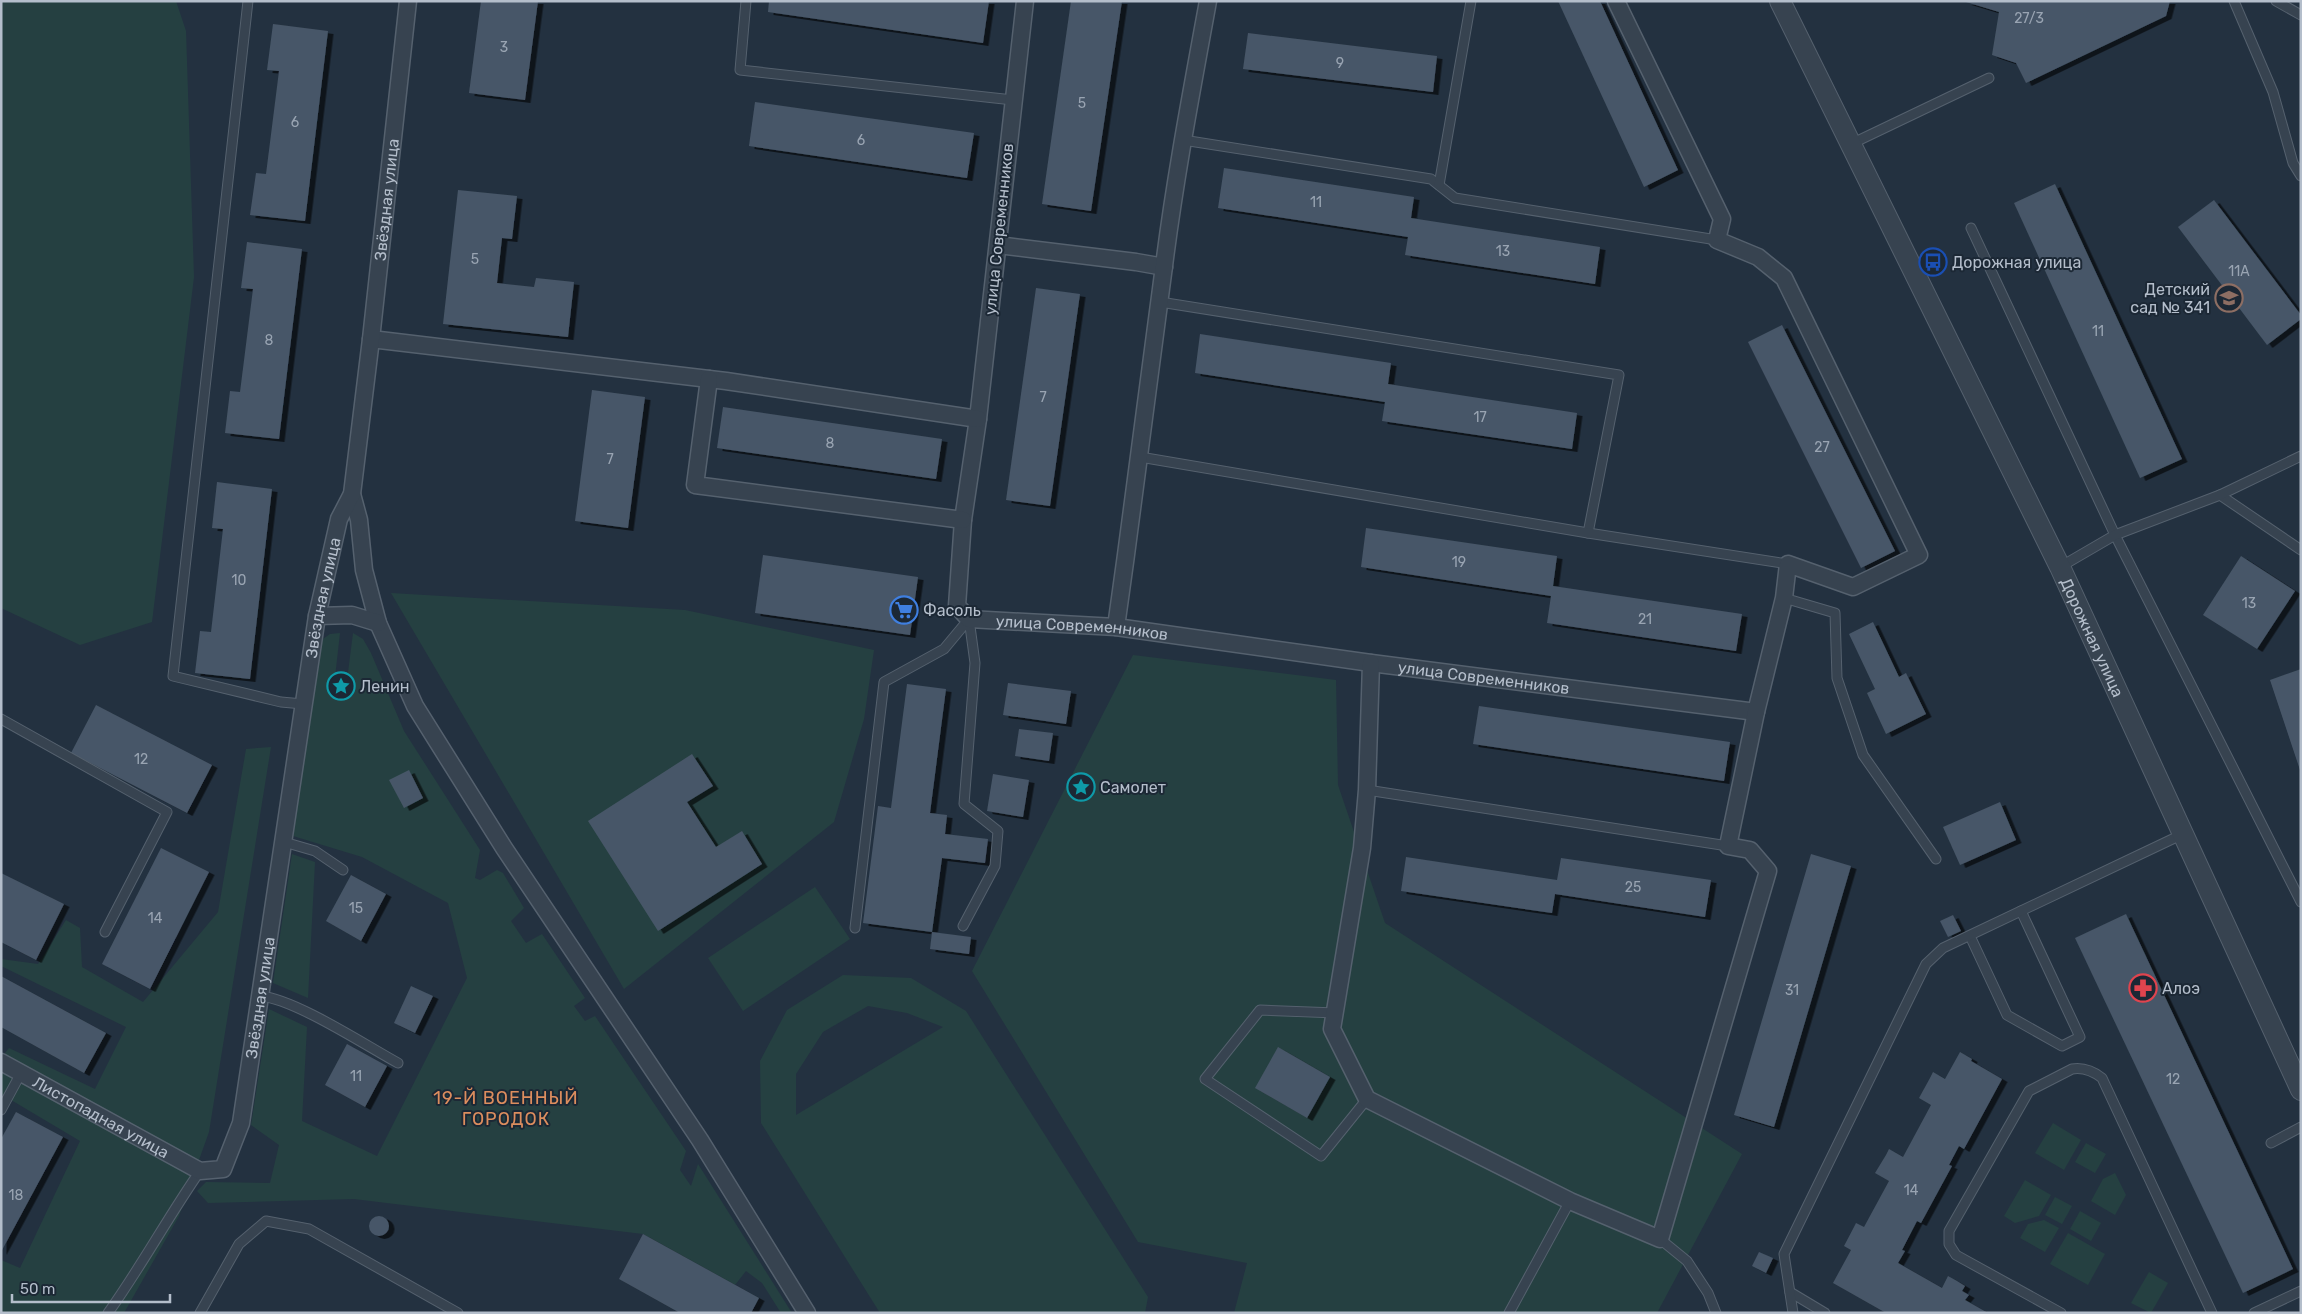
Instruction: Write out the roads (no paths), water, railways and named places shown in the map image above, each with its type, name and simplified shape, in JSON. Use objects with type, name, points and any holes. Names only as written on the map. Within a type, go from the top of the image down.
[{"type":"street","name":"Звёздная улица","points":[[200,1171],[223,1168],[241,1123],[317,616],[339,519],[352,494],[408,1]]},
{"type":"street","name":"улица Современников","points":[[1025,1],[978,419],[963,520],[958,606],[969,619],[1116,627],[1371,664],[1756,712]]},
{"type":"street","points":[[1116,627],[1164,267],[1183,140],[1208,1]]},
{"type":"street","points":[[1371,664],[1368,790],[1362,848],[1332,1029],[1367,1099],[1570,1202],[1660,1239],[1768,871],[1750,850],[1728,846],[1756,712],[1784,598],[1788,564],[1853,587],[1919,555],[1784,278],[1758,257],[1717,240],[1722,219],[1616,1]]},
{"type":"street","name":"Дорожная улица","points":[[1780,1],[2060,567],[2301,1090]]},
{"type":"street","points":[[998,245],[1164,267]]},
{"type":"street","points":[[371,339],[709,379],[978,419]]},
{"type":"street","points":[[709,379],[695,485],[963,520]]},
{"type":"street","points":[[352,494],[359,520],[364,570],[378,623],[415,706],[504,848],[700,1140],[808,1313]]},
{"type":"street","points":[[317,616],[352,616],[378,623]]},
{"type":"street","name":"Листопадная улица","points":[[1,1062],[200,1171]]},
{"type":"lane","points":[[248,1],[173,676],[281,702],[303,704]]},
{"type":"lane","points":[[746,1],[740,70],[1013,100]]},
{"type":"lane","points":[[1439,185],[1471,1]]},
{"type":"lane","points":[[2234,1],[2273,92],[2293,163],[2301,176]]},
{"type":"lane","points":[[2276,1],[2301,15]]},
{"type":"lane","points":[[1850,144],[1989,78]]},
{"type":"lane","points":[[1183,140],[1431,180],[1456,198],[1717,240]]},
{"type":"lane","points":[[1971,228],[2115,536],[2301,902]]},
{"type":"lane","points":[[1160,302],[1619,375],[1588,534]]},
{"type":"lane","points":[[2060,567],[2115,536],[2220,495],[2301,456]]},
{"type":"lane","points":[[1140,457],[1588,534],[1788,564]]},
{"type":"lane","points":[[2220,495],[2301,550]]},
{"type":"lane","points":[[1784,598],[1835,613],[1837,678],[1863,755],[1936,859]]},
{"type":"lane","points":[[963,926],[995,866],[998,831],[964,804],[975,663],[969,619]]},
{"type":"lane","points":[[855,928],[884,682],[944,649],[969,619]]},
{"type":"lane","points":[[1,719],[167,812],[105,932]]},
{"type":"lane","points":[[1368,790],[1728,846]]},
{"type":"lane","points":[[1793,1313],[1784,1254],[1926,964],[1943,948],[2183,834]]},
{"type":"lane","points":[[284,842],[316,851],[342,870]]},
{"type":"lane","points":[[1970,936],[2007,1015],[2062,1046],[2080,1037],[2021,911]]},
{"type":"lane","points":[[260,996],[274,997],[307,1013],[398,1063]]},
{"type":"lane","points":[[1336,1013],[1260,1010],[1205,1079],[1321,1156],[1367,1099]]},
{"type":"lane","points":[[2061,1313],[1956,1255],[1949,1244],[1950,1231],[2029,1091],[2072,1069],[2079,1068],[2094,1072],[2102,1078],[2212,1313]]},
{"type":"lane","points":[[1,1110],[21,1073]]},
{"type":"lane","points":[[2271,1143],[2301,1127]]},
{"type":"lane","points":[[108,1313],[133,1278],[173,1210],[200,1171]]},
{"type":"lane","points":[[1509,1313],[1570,1202]]},
{"type":"lane","points":[[200,1313],[239,1244],[266,1221],[309,1229],[458,1313]]},
{"type":"lane","points":[[1660,1239],[1687,1261],[1708,1293],[1716,1313]]},
{"type":"lane","points":[[2254,1313],[2301,1291]]},
{"type":"lane","points":[[1790,1292],[1825,1313]]},
{"type":"place","name":"Дорожная улица","points":[[1933,262]]},
{"type":"place","name":"Детский сад № 341","points":[[2229,298]]},
{"type":"place","name":"Фасоль","points":[[904,610]]},
{"type":"place","name":"Ленин","points":[[341,686]]},
{"type":"place","name":"Самолет","points":[[1081,787]]},
{"type":"place","name":"Алоэ","points":[[2143,988]]},
{"type":"district","name":"19-Й ВОЕННЫЙ ГОРОДОК","points":[[506,1108]]}]
